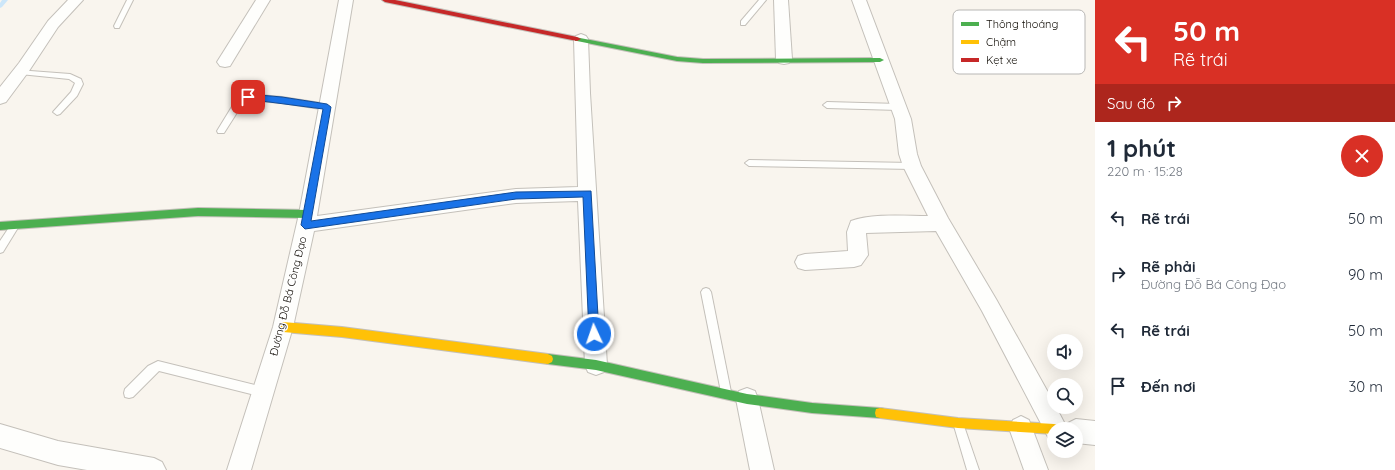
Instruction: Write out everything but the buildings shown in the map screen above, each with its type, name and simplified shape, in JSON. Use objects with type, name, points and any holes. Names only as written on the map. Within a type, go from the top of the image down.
[{"type":"street","points":[[0,98],[53,24],[76,0]]},
{"type":"street","points":[[225,62],[263,0]]},
{"type":"street","name":"Đường Đỗ Bá Công Đạo","points":[[239,470],[283,327],[306,220],[346,0]]},
{"type":"street","points":[[387,0],[677,59],[703,61],[784,59],[880,60]]},
{"type":"street","points":[[781,0],[784,59]]},
{"type":"street","points":[[859,0],[880,60],[899,107],[906,137],[908,154],[912,166],[941,223],[989,305],[1051,422]]},
{"type":"street","points":[[581,39],[582,93],[596,365]]},
{"type":"street","points":[[0,226],[198,212],[306,220],[516,196],[588,194]]},
{"type":"street","points":[[805,262],[854,259],[858,255],[856,232],[858,226],[941,223]]},
{"type":"street","points":[[283,327],[342,332],[596,365],[737,396],[812,408],[870,412],[1021,428],[1047,429]]},
{"type":"street","points":[[737,396],[762,470]]},
{"type":"street","points":[[1021,428],[1036,470]]},
{"type":"street","points":[[1083,432],[1095,433]]},
{"type":"street","points":[[0,436],[58,453],[154,470]]},
{"type":"lane","points":[[117,26],[130,0]]},
{"type":"lane","points":[[744,23],[763,0]]},
{"type":"lane","points":[[20,72],[70,77],[78,81],[79,84],[74,94],[57,112]]},
{"type":"lane","points":[[221,131],[243,98],[248,97],[282,100],[327,107]]},
{"type":"lane","points":[[828,104],[899,107]]},
{"type":"lane","points":[[749,162],[912,166]]},
{"type":"lane","points":[[0,249],[15,226]]},
{"type":"lane","points":[[706,292],[737,396]]},
{"type":"lane","points":[[129,393],[152,369],[158,366],[263,392]]},
{"type":"lane","points":[[958,422],[973,470]]},
{"type":"waterway","points":[[0,6],[5,0]]},
{"type":"traffic: fast","points":[[577,39],[677,59],[703,61],[880,60]]},
{"type":"traffic: fast","points":[[0,226],[198,212],[308,214]]},
{"type":"traffic: fast","points":[[548,359],[596,365],[747,399],[812,408],[880,413]]},
{"type":"traffic: slow","points":[[283,327],[342,332],[548,359]]},
{"type":"traffic: slow","points":[[880,413],[958,423],[1047,429]]},
{"type":"traffic: jam","points":[[385,0],[577,39]]},
{"type":"route","points":[[248,97],[282,100],[327,107],[305,225],[516,196],[588,194],[594,334]]}]
